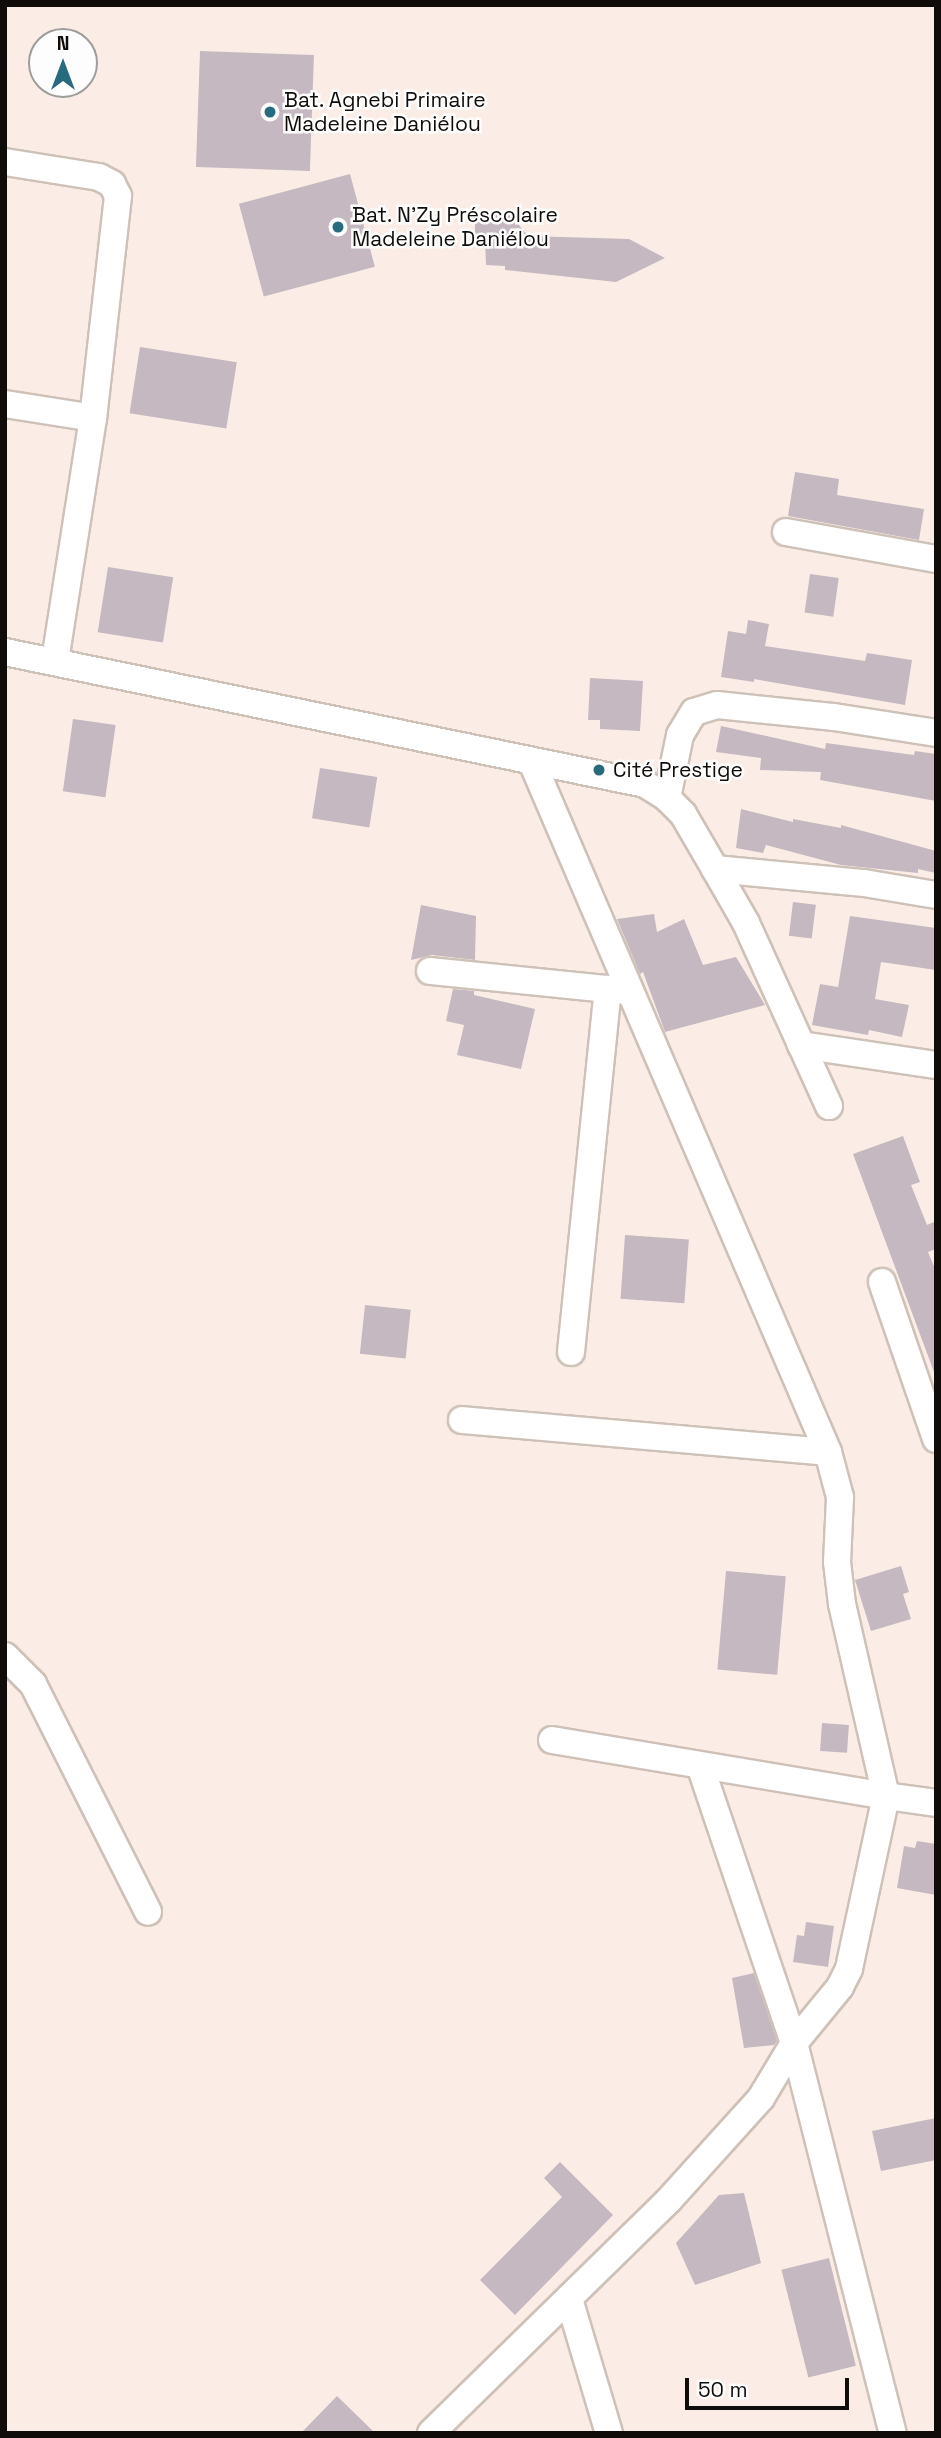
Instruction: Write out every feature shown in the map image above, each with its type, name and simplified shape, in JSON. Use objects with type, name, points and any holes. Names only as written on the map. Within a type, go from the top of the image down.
[{"type":"street","points":[[5,162],[99,177],[112,184],[118,196],[93,418],[55,661]]},
{"type":"street","points":[[5,404],[93,418]]},
{"type":"street","points":[[786,532],[936,559]]},
{"type":"street","points":[[5,653],[55,661],[645,784],[667,798],[683,814],[746,923],[829,1106]]},
{"type":"street","points":[[667,798],[680,735],[694,712],[717,705],[834,717],[936,733]]},
{"type":"street","points":[[431,2433],[668,2201],[761,2098],[794,2043],[839,1987],[849,1969],[886,1796],[842,1604],[837,1562],[840,1497],[828,1452],[620,990],[532,762]]},
{"type":"street","points":[[715,869],[864,883],[936,895]]},
{"type":"street","points":[[430,971],[620,990]]},
{"type":"street","points":[[571,1352],[620,990]]},
{"type":"street","points":[[801,1045],[936,1065]]},
{"type":"street","points":[[882,1282],[934,1429]]},
{"type":"street","points":[[462,1420],[828,1452]]},
{"type":"street","points":[[5,1656],[33,1684],[148,1912]]},
{"type":"street","points":[[552,1740],[936,1803]]},
{"type":"street","points":[[700,1765],[794,2043],[894,2433]]},
{"type":"street","points":[[569,2299],[609,2433]]},
{"type":"building","name":"Bat. Agnebi Primaire Madeleine Daniélou","points":[[200,51],[314,55],[310,171],[196,167]]},
{"type":"building","name":"Bat. N'Zy Préscolaire Madeleine Daniélou","points":[[350,174],[375,267],[264,296],[239,204]]},
{"type":"building","points":[[475,212],[510,214],[528,236],[629,239],[665,258],[616,282],[505,270],[505,266],[486,265],[485,239],[475,236]]},
{"type":"building","points":[[140,347],[237,362],[226,429],[130,413]]},
{"type":"building","points":[[795,472],[839,479],[837,495],[924,509],[919,540],[788,516]]},
{"type":"building","points":[[108,567],[173,577],[163,643],[98,632]]},
{"type":"building","points":[[810,574],[839,578],[833,617],[805,613]]},
{"type":"building","points":[[748,620],[769,624],[765,646],[865,661],[867,653],[912,660],[905,705],[754,679],[754,682],[721,677],[728,631],[746,634]]},
{"type":"building","points":[[590,678],[643,681],[640,731],[600,729],[600,720],[588,720]]},
{"type":"building","points":[[73,719],[116,725],[105,797],[63,791]]},
{"type":"building","points":[[721,726],[825,749],[826,743],[914,755],[915,751],[936,754],[936,801],[820,780],[821,772],[760,770],[761,758],[716,752]]},
{"type":"building","points":[[320,768],[377,777],[369,827],[312,818]]},
{"type":"building","points":[[741,809],[793,822],[793,819],[841,828],[841,825],[936,851],[936,873],[918,869],[918,873],[841,865],[766,845],[763,853],[736,848]]},
{"type":"building","points":[[793,902],[816,905],[812,939],[789,936]]},
{"type":"building","points":[[421,905],[476,916],[475,960],[432,955],[411,960]]},
{"type":"building","points":[[654,914],[657,932],[684,919],[703,965],[736,957],[765,1005],[665,1032],[643,972],[640,974],[617,919]]},
{"type":"building","points":[[850,916],[936,928],[936,970],[881,962],[875,999],[909,1005],[902,1037],[869,1030],[868,1035],[812,1025],[820,984],[838,987]]},
{"type":"building","points":[[453,989],[474,991],[474,995],[535,1009],[521,1069],[457,1055],[464,1025],[446,1021]]},
{"type":"building","points":[[903,1136],[920,1182],[911,1185],[927,1225],[936,1221],[936,1249],[928,1252],[936,1271],[934,1372],[853,1154]]},
{"type":"building","points":[[625,1235],[689,1239],[684,1303],[621,1299]]},
{"type":"building","points":[[365,1305],[411,1310],[406,1359],[360,1354]]},
{"type":"building","points":[[901,1566],[909,1592],[903,1594],[911,1619],[871,1631],[855,1580]]},
{"type":"building","points":[[726,1571],[786,1576],[777,1675],[717,1670]]},
{"type":"building","points":[[822,1723],[849,1725],[847,1753],[820,1751]]},
{"type":"building","points":[[917,1841],[936,1844],[936,1895],[897,1888],[904,1846],[915,1848]]},
{"type":"building","points":[[806,1922],[834,1926],[828,1967],[793,1962],[797,1935],[804,1936]]},
{"type":"building","points":[[754,1973],[777,2041],[774,2045],[744,2048],[732,1978]]},
{"type":"building","points":[[936,2118],[936,2160],[881,2171],[872,2131]]},
{"type":"building","points":[[560,2162],[613,2215],[515,2315],[480,2280],[562,2197],[544,2178]]},
{"type":"building","points":[[744,2193],[761,2263],[695,2285],[676,2243],[719,2195]]},
{"type":"building","points":[[829,2258],[856,2366],[808,2378],[781,2270]]},
{"type":"building","points":[[337,2396],[375,2433],[301,2433]]},
{"type":"place","name":"Bat. Agnebi Primaire Madeleine Daniélou","points":[[270,112]]},
{"type":"place","name":"Bat. N'Zy Préscolaire Madeleine Daniélou","points":[[338,227]]},
{"type":"place","name":"Cité Prestige","points":[[599,770]]}]
